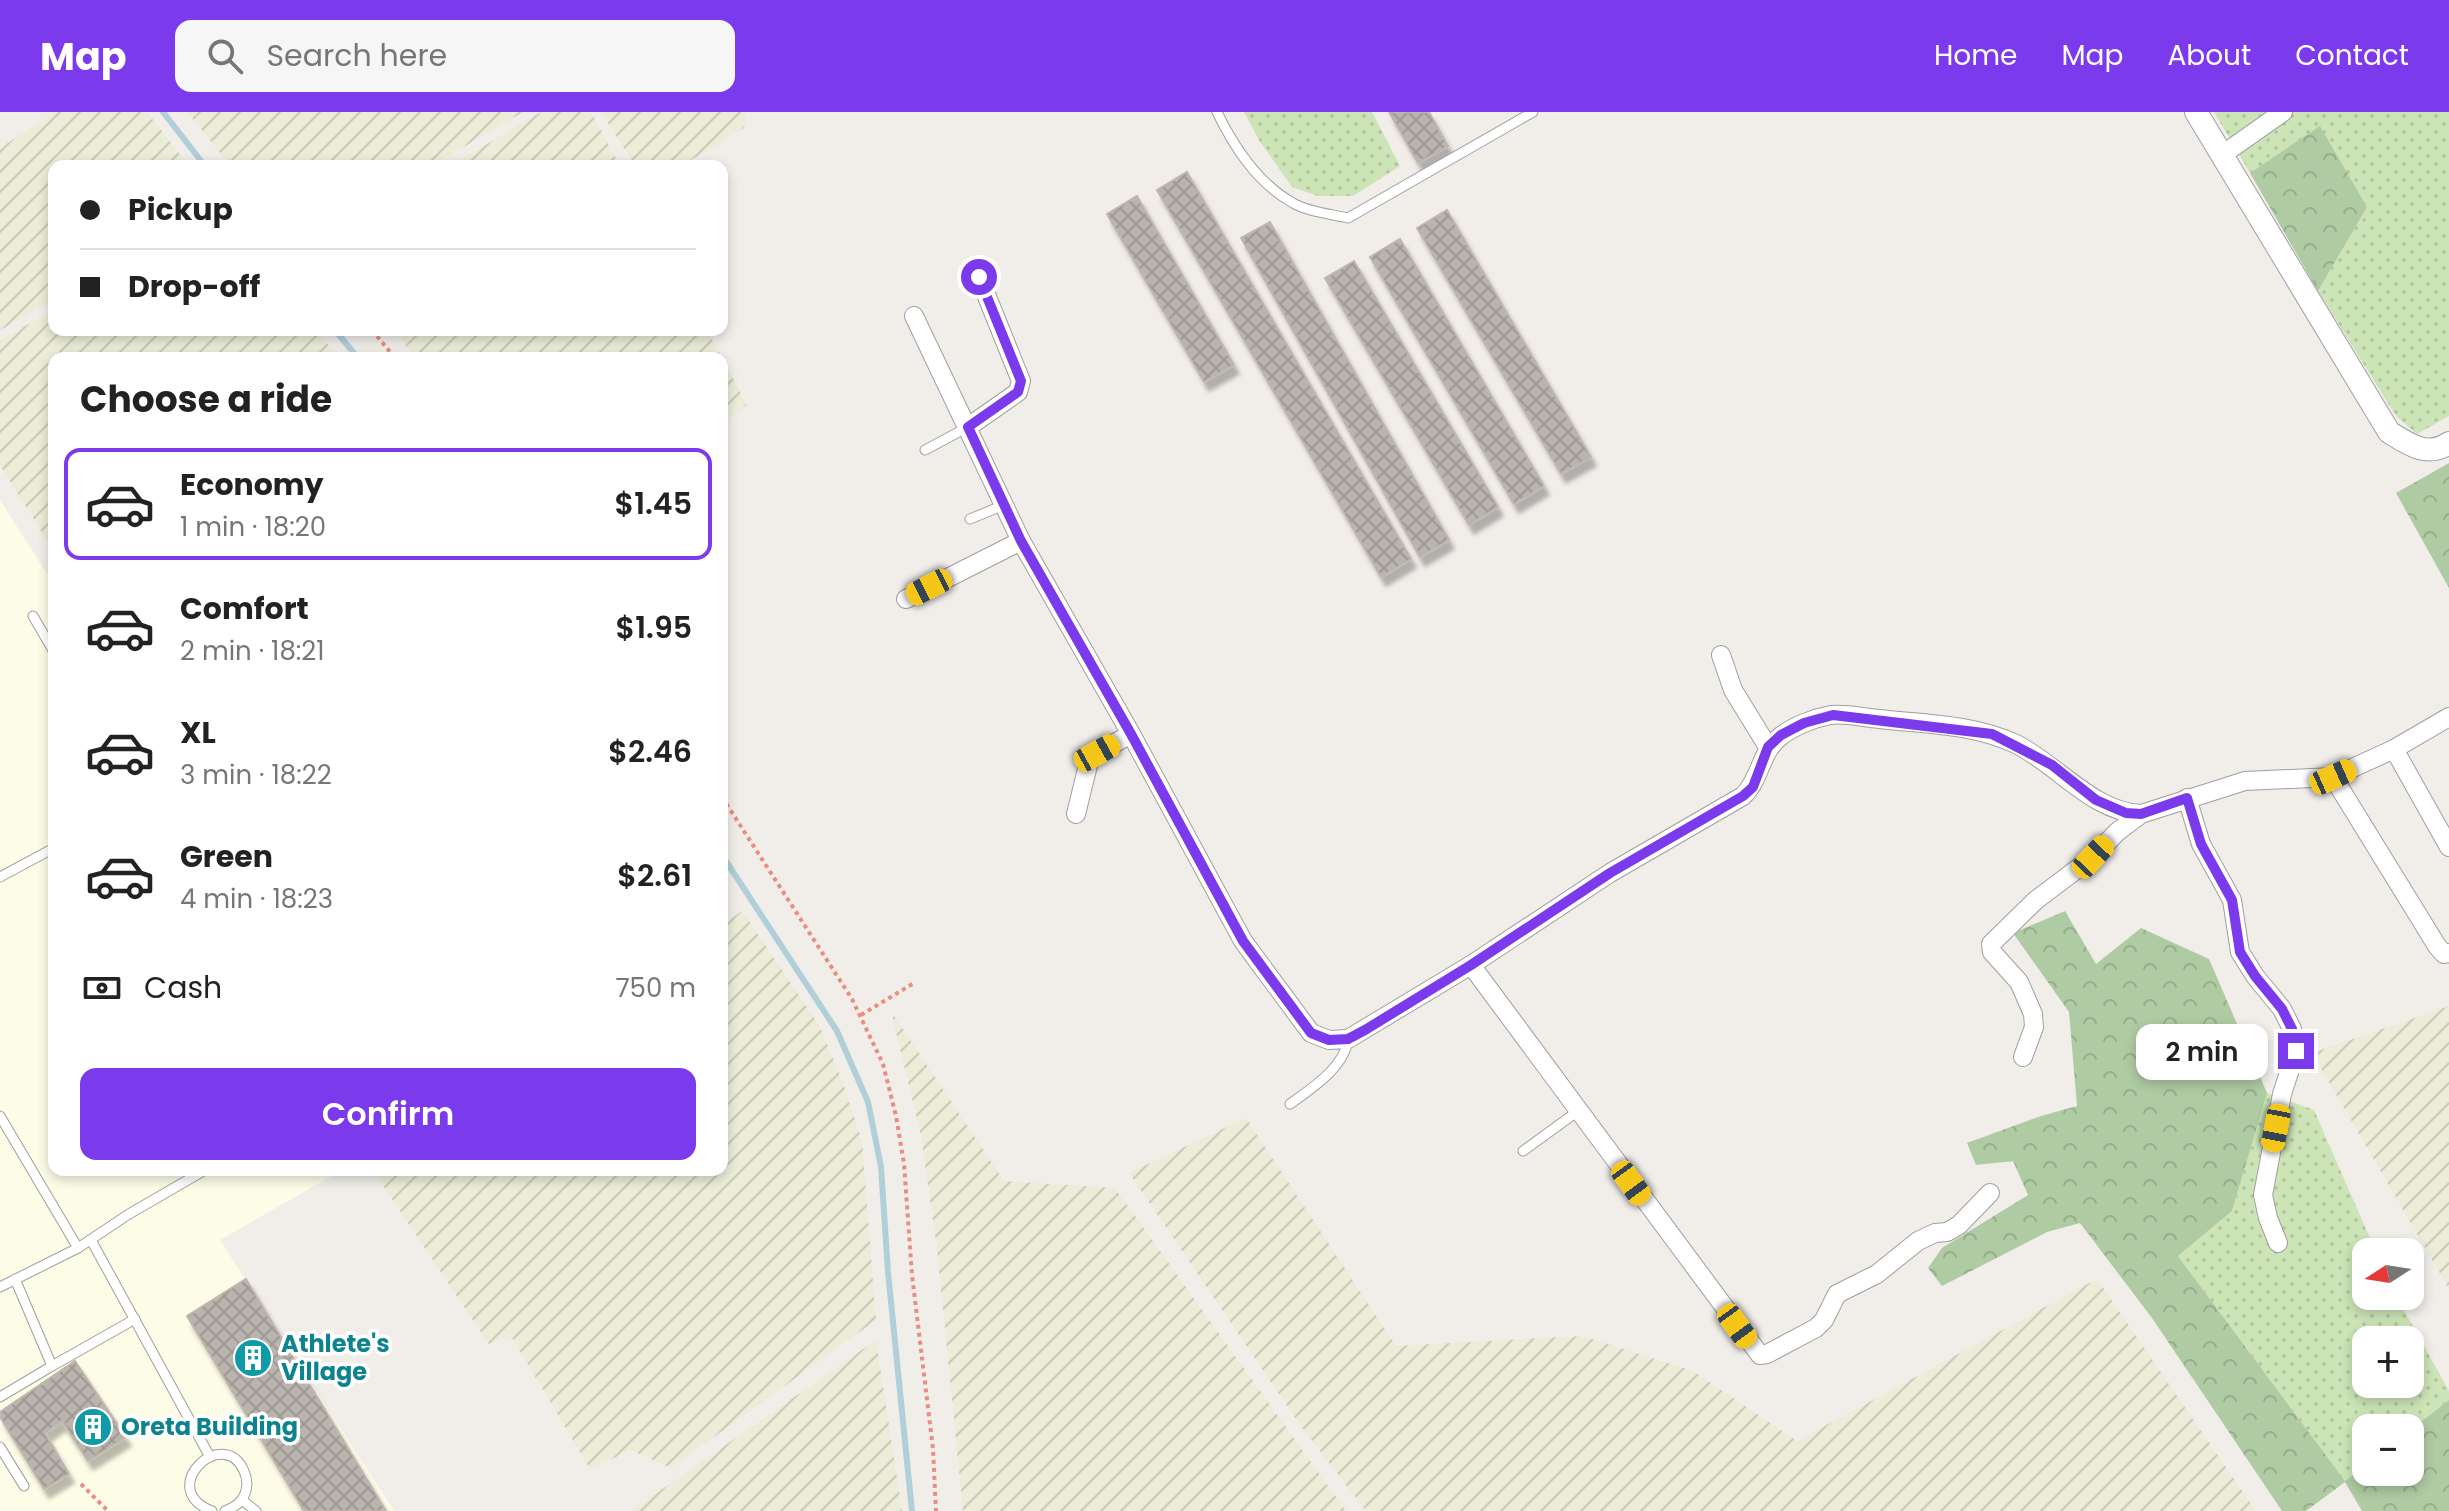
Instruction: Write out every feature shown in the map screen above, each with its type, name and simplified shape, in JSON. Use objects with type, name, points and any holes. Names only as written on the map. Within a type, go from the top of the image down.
[{"type":"street","points":[[2196,112],[2389,432],[2416,449],[2440,449],[2449,443]]},
{"type":"street","points":[[2222,155],[2283,112]]},
{"type":"street","points":[[968,427],[1018,392],[1021,381],[979,277]]},
{"type":"street","points":[[914,316],[1021,541],[1131,734],[1243,941],[1311,1033],[1329,1040],[1348,1039],[1471,965],[1610,873],[1743,796],[1753,787],[1768,747],[1781,735],[1804,723],[1833,715],[1992,734],[2052,765],[2096,800],[2126,813],[2141,814]]},
{"type":"street","points":[[906,599],[1021,541]]},
{"type":"street","points":[[1721,655],[1733,690],[1768,747]]},
{"type":"street","points":[[2023,1057],[2034,1027],[2033,1014],[2019,982],[1992,952],[1991,944],[2036,900],[2093,857],[2117,832],[2141,814],[2245,781],[2333,777],[2394,749],[2449,717]]},
{"type":"street","points":[[1076,814],[1089,761],[1097,753],[1131,734]]},
{"type":"street","points":[[2394,749],[2449,847]]},
{"type":"street","points":[[2333,777],[2437,946],[2444,954],[2449,953]]},
{"type":"street","points":[[2187,798],[2201,844],[2232,900],[2240,952],[2282,1009],[2292,1029],[2296,1051],[2282,1094],[2263,1195],[2278,1243]]},
{"type":"street","points":[[1471,965],[1760,1355],[1816,1328],[1824,1320],[1837,1294],[1877,1274],[1918,1241],[1959,1225],[1990,1193]]},
{"type":"lane","points":[[1217,112],[1233,144],[1258,175],[1294,204],[1348,218],[1533,112]]},
{"type":"lane","points":[[925,450],[968,427]]},
{"type":"lane","points":[[970,519],[1004,505]]},
{"type":"lane","points":[[33,616],[48,642]]},
{"type":"lane","points":[[0,877],[48,851]]},
{"type":"lane","points":[[1290,1104],[1331,1070],[1347,1049],[1348,1039]]},
{"type":"lane","points":[[1523,1151],[1578,1111]]},
{"type":"lane","points":[[0,1116],[78,1248]]},
{"type":"lane","points":[[0,1287],[78,1248],[195,1176]]},
{"type":"lane","points":[[91,1240],[210,1457]]},
{"type":"lane","points":[[15,1279],[52,1366]]},
{"type":"lane","points":[[0,1397],[135,1319]]},
{"type":"lane","points":[[0,1447],[24,1486]]},
{"type":"lane","points":[[212,1511],[196,1500],[190,1484],[196,1467],[210,1457],[227,1456],[242,1467],[247,1483],[242,1500],[236,1507],[225,1511]]},
{"type":"lane","points":[[242,1500],[256,1511]]},
{"type":"path","points":[[377,336],[390,352]]},
{"type":"path","points":[[728,806],[861,1015],[883,1064],[904,1164],[912,1275],[933,1449],[936,1511]]},
{"type":"path","points":[[861,1015],[914,983]]},
{"type":"path","points":[[81,1484],[108,1511]]},
{"type":"shaded area","points":[[56,112],[147,112],[184,160],[48,160],[48,303],[0,330],[0,148]]},
{"type":"shaded area","points":[[187,112],[523,112],[441,160],[226,160]]},
{"type":"shaded area","points":[[541,112],[591,112],[617,160],[460,160]]},
{"type":"shaded area","points":[[601,112],[747,112],[744,128],[691,160],[631,160]]},
{"type":"shaded area","points":[[48,313],[48,336],[322,336],[334,352],[48,352],[48,542],[0,465],[0,340]]},
{"type":"shaded area","points":[[398,336],[710,336],[719,352],[410,352]]},
{"type":"shaded area","points":[[728,369],[747,405],[728,419]]},
{"type":"shaded area","points":[[0,500],[48,576],[48,1176],[332,1176],[220,1240],[394,1511],[0,1511]]},
{"type":"shaded area","points":[[742,911],[819,1025],[842,1080],[862,1141],[876,1320],[671,1468],[631,1450],[590,1469],[511,1336],[489,1344],[377,1176],[728,1176],[728,921]]},
{"type":"shaded area","points":[[2449,1006],[2449,1289],[2424,1246],[2424,1238],[2419,1238],[2312,1053]]},
{"type":"shaded area","points":[[891,1011],[1004,1181],[1115,1188],[1346,1511],[963,1511],[937,1249],[921,1136]]},
{"type":"shaded area","points":[[1246,1118],[1396,1346],[1582,1336],[1693,1371],[1797,1441],[2097,1279],[2256,1511],[1366,1511],[1300,1425],[1129,1173]]},
{"type":"shaded area","points":[[876,1340],[902,1511],[631,1511]]},
{"type":"green space","points":[[1244,112],[1372,112],[1400,166],[1353,196],[1318,196],[1292,187],[1259,140]]},
{"type":"green space","points":[[2214,112],[2449,112],[2449,416],[2417,434],[2396,416],[2318,291],[2367,207],[2320,127],[2250,173]]},
{"type":"green space","points":[[2320,126],[2367,207],[2318,291],[2250,173]]},
{"type":"green space","points":[[2449,463],[2449,588],[2396,493]]},
{"type":"green space","points":[[2065,911],[2096,964],[2141,928],[2209,959],[2267,1093],[2232,1211],[2178,1256],[2345,1481],[2352,1476],[2352,1486],[2424,1486],[2424,1419],[2449,1400],[2449,1511],[2362,1511],[2345,1482],[2306,1511],[2282,1511],[2152,1318],[2080,1223],[2047,1232],[1942,1286],[1928,1268],[1942,1248],[2028,1195],[2013,1161],[1976,1165],[1967,1143],[2077,1106],[2069,1012],[2013,933]]},
{"type":"green space","points":[[2267,1093],[2314,1110],[2370,1238],[2352,1238],[2352,1310],[2404,1310],[2413,1326],[2352,1326],[2352,1398],[2424,1398],[2424,1346],[2449,1391],[2449,1400],[2424,1419],[2424,1414],[2352,1414],[2352,1476],[2345,1481],[2178,1256],[2232,1211]]},
{"type":"building","points":[[1389,112],[1429,112],[1448,146],[1418,163]]},
{"type":"building","points":[[1187,172],[1411,559],[1381,577],[1157,190]]},
{"type":"building","points":[[1137,196],[1234,365],[1204,382],[1107,214]]},
{"type":"building","points":[[1447,210],[1591,457],[1561,474],[1417,228]]},
{"type":"building","points":[[1270,222],[1449,540],[1420,557],[1241,238]]},
{"type":"building","points":[[1400,239],[1544,486],[1514,504],[1370,257]]},
{"type":"building","points":[[1354,261],[1498,507],[1469,525],[1325,278]]},
{"type":"building","name":"Athlete's Village","points":[[246,1279],[386,1511],[304,1511],[187,1316]]},
{"type":"building","name":"Oreta Building","points":[[75,1361],[126,1437],[88,1461],[62,1421],[45,1433],[69,1474],[44,1489],[0,1417],[0,1412]]},
{"type":"waterway","points":[[163,112],[200,160]]},
{"type":"waterway","points":[[340,336],[353,352]]},
{"type":"waterway","points":[[728,864],[837,1031],[868,1102],[881,1167],[888,1272],[912,1511]]},
{"type":"place","name":"Athlete's Village","points":[[253,1358]]},
{"type":"place","name":"Oreta Building","points":[[93,1427]]},
{"type":"route","points":[[979,277],[1021,381],[1018,392],[968,427],[1021,541],[1131,734],[1243,941],[1311,1033],[1329,1040],[1348,1039],[1365,1030],[1471,965],[1610,873],[1743,796],[1753,787],[1768,747],[1781,735],[1804,723],[1833,715],[1992,734],[2052,765],[2096,800],[2126,813],[2141,814],[2187,798],[2201,844],[2232,900],[2240,952],[2282,1009],[2292,1029],[2296,1051]]}]
